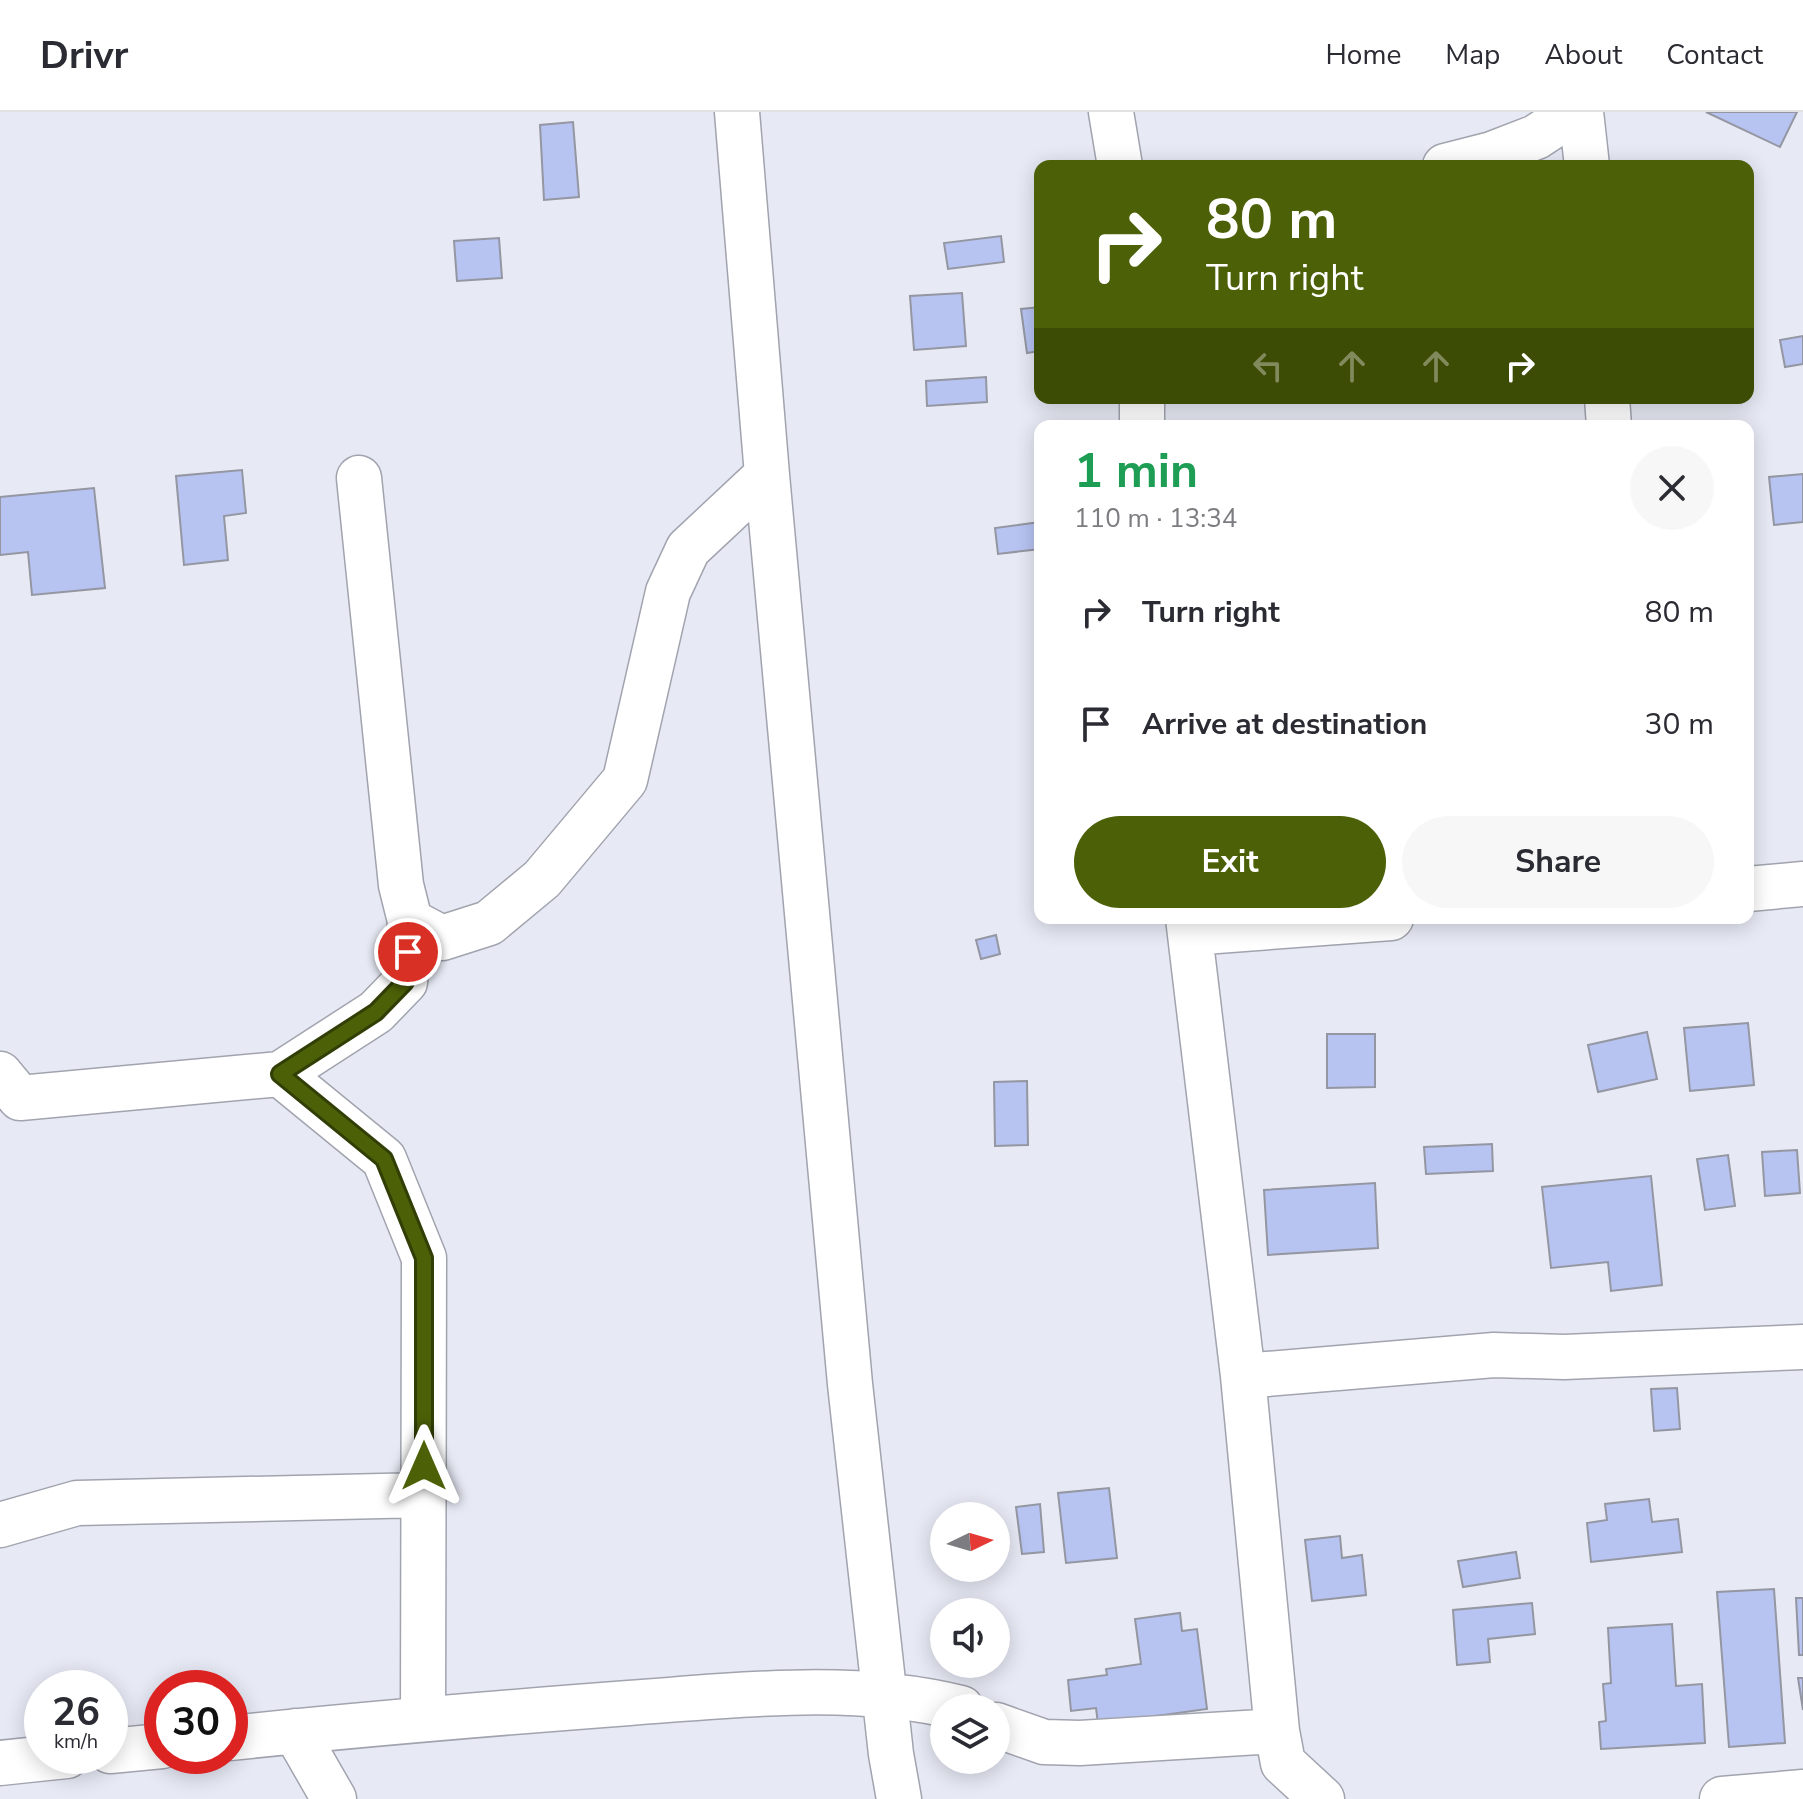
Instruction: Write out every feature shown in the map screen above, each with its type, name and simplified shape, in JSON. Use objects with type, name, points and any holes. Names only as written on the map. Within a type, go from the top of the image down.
[{"type":"street","points":[[737,112],[850,1384],[891,1754],[899,1799]]},
{"type":"street","points":[[1111,112],[1119,160]]},
{"type":"street","points":[[1468,160],[1536,137],[1574,112]]},
{"type":"street","points":[[1581,112],[1586,160]]},
{"type":"street","points":[[410,921],[442,938],[489,923],[542,879],[625,780],[668,592],[688,549],[767,475]]},
{"type":"street","points":[[0,1074],[20,1098],[280,1074],[376,1012],[405,982],[410,921],[401,885],[359,478]]},
{"type":"street","points":[[1754,888],[1803,884]]},
{"type":"street","points":[[1240,924],[1189,926],[1243,1376],[1277,1731],[1283,1763],[1322,1799]]},
{"type":"street","points":[[280,1074],[384,1159],[424,1258],[423,1718]]},
{"type":"street","points":[[1243,1376],[1494,1355],[1564,1357],[1803,1347]]},
{"type":"street","points":[[0,1525],[77,1503],[424,1495]]},
{"type":"street","points":[[248,1736],[423,1718],[765,1693],[885,1694],[930,1702]]},
{"type":"street","points":[[1010,1730],[1044,1742],[1080,1743],[1277,1731]]},
{"type":"street","points":[[295,1731],[334,1799]]},
{"type":"street","points":[[0,1763],[24,1760]]},
{"type":"street","points":[[1722,1799],[1803,1792]]},
{"type":"building","points":[[1706,112],[1797,112],[1780,147]]},
{"type":"building","points":[[573,122],[579,197],[544,200],[540,125]]},
{"type":"building","points":[[1001,236],[1004,262],[948,269],[944,243]]},
{"type":"building","points":[[499,238],[502,278],[457,281],[454,241]]},
{"type":"building","points":[[962,293],[966,346],[914,350],[910,296]]},
{"type":"building","points":[[1034,308],[1034,352],[1027,353],[1021,309]]},
{"type":"building","points":[[1803,336],[1803,364],[1785,367],[1780,340]]},
{"type":"building","points":[[986,377],[987,402],[927,406],[926,381]]},
{"type":"building","points":[[242,470],[246,513],[224,516],[228,560],[184,565],[176,476]]},
{"type":"building","points":[[1803,474],[1803,522],[1774,525],[1769,477]]},
{"type":"building","points":[[94,488],[105,588],[32,595],[28,552],[0,555],[0,497]]},
{"type":"building","points":[[1034,523],[1034,550],[998,554],[995,528]]},
{"type":"building","points":[[996,935],[1000,954],[981,959],[976,940]]},
{"type":"building","points":[[1748,1023],[1754,1085],[1690,1091],[1684,1028]]},
{"type":"building","points":[[1647,1032],[1657,1079],[1598,1092],[1588,1045]]},
{"type":"building","points":[[1327,1034],[1375,1034],[1375,1087],[1327,1088]]},
{"type":"building","points":[[1027,1081],[1028,1145],[995,1146],[994,1082]]},
{"type":"building","points":[[1492,1144],[1493,1171],[1426,1174],[1424,1147]]},
{"type":"building","points":[[1797,1150],[1800,1193],[1765,1196],[1762,1152]]},
{"type":"building","points":[[1728,1155],[1735,1206],[1705,1210],[1697,1159]]},
{"type":"building","points":[[1651,1176],[1662,1285],[1611,1291],[1608,1262],[1551,1268],[1542,1187]]},
{"type":"building","points":[[1375,1183],[1378,1248],[1268,1255],[1264,1190]]},
{"type":"building","points":[[1677,1388],[1680,1429],[1654,1431],[1651,1389]]},
{"type":"building","points":[[1109,1488],[1117,1558],[1066,1563],[1058,1493]]},
{"type":"building","points":[[1649,1499],[1652,1522],[1678,1519],[1682,1552],[1591,1562],[1587,1523],[1607,1520],[1605,1504]]},
{"type":"building","points":[[1040,1504],[1044,1552],[1022,1554],[1016,1507]]},
{"type":"building","points":[[1340,1536],[1342,1558],[1362,1555],[1366,1595],[1312,1601],[1305,1540]]},
{"type":"building","points":[[1516,1552],[1520,1578],[1463,1587],[1458,1561]]},
{"type":"building","points":[[1774,1589],[1785,1743],[1729,1747],[1717,1592]]},
{"type":"building","points":[[1796,1598],[1803,1598],[1803,1655],[1799,1655]]},
{"type":"building","points":[[1532,1603],[1535,1634],[1488,1639],[1490,1662],[1457,1665],[1453,1610]]},
{"type":"building","points":[[1180,1613],[1182,1631],[1197,1629],[1207,1709],[1098,1724],[1096,1708],[1071,1711],[1068,1680],[1107,1675],[1106,1669],[1141,1664],[1135,1619]]},
{"type":"building","points":[[1672,1624],[1676,1686],[1702,1684],[1705,1743],[1601,1749],[1599,1722],[1606,1721],[1603,1684],[1611,1683],[1608,1628]]},
{"type":"building","points":[[1798,1678],[1803,1678],[1803,1710]]},
{"type":"route","points":[[408,952],[405,982],[376,1012],[280,1074],[384,1159],[424,1258],[424,1466]]}]
